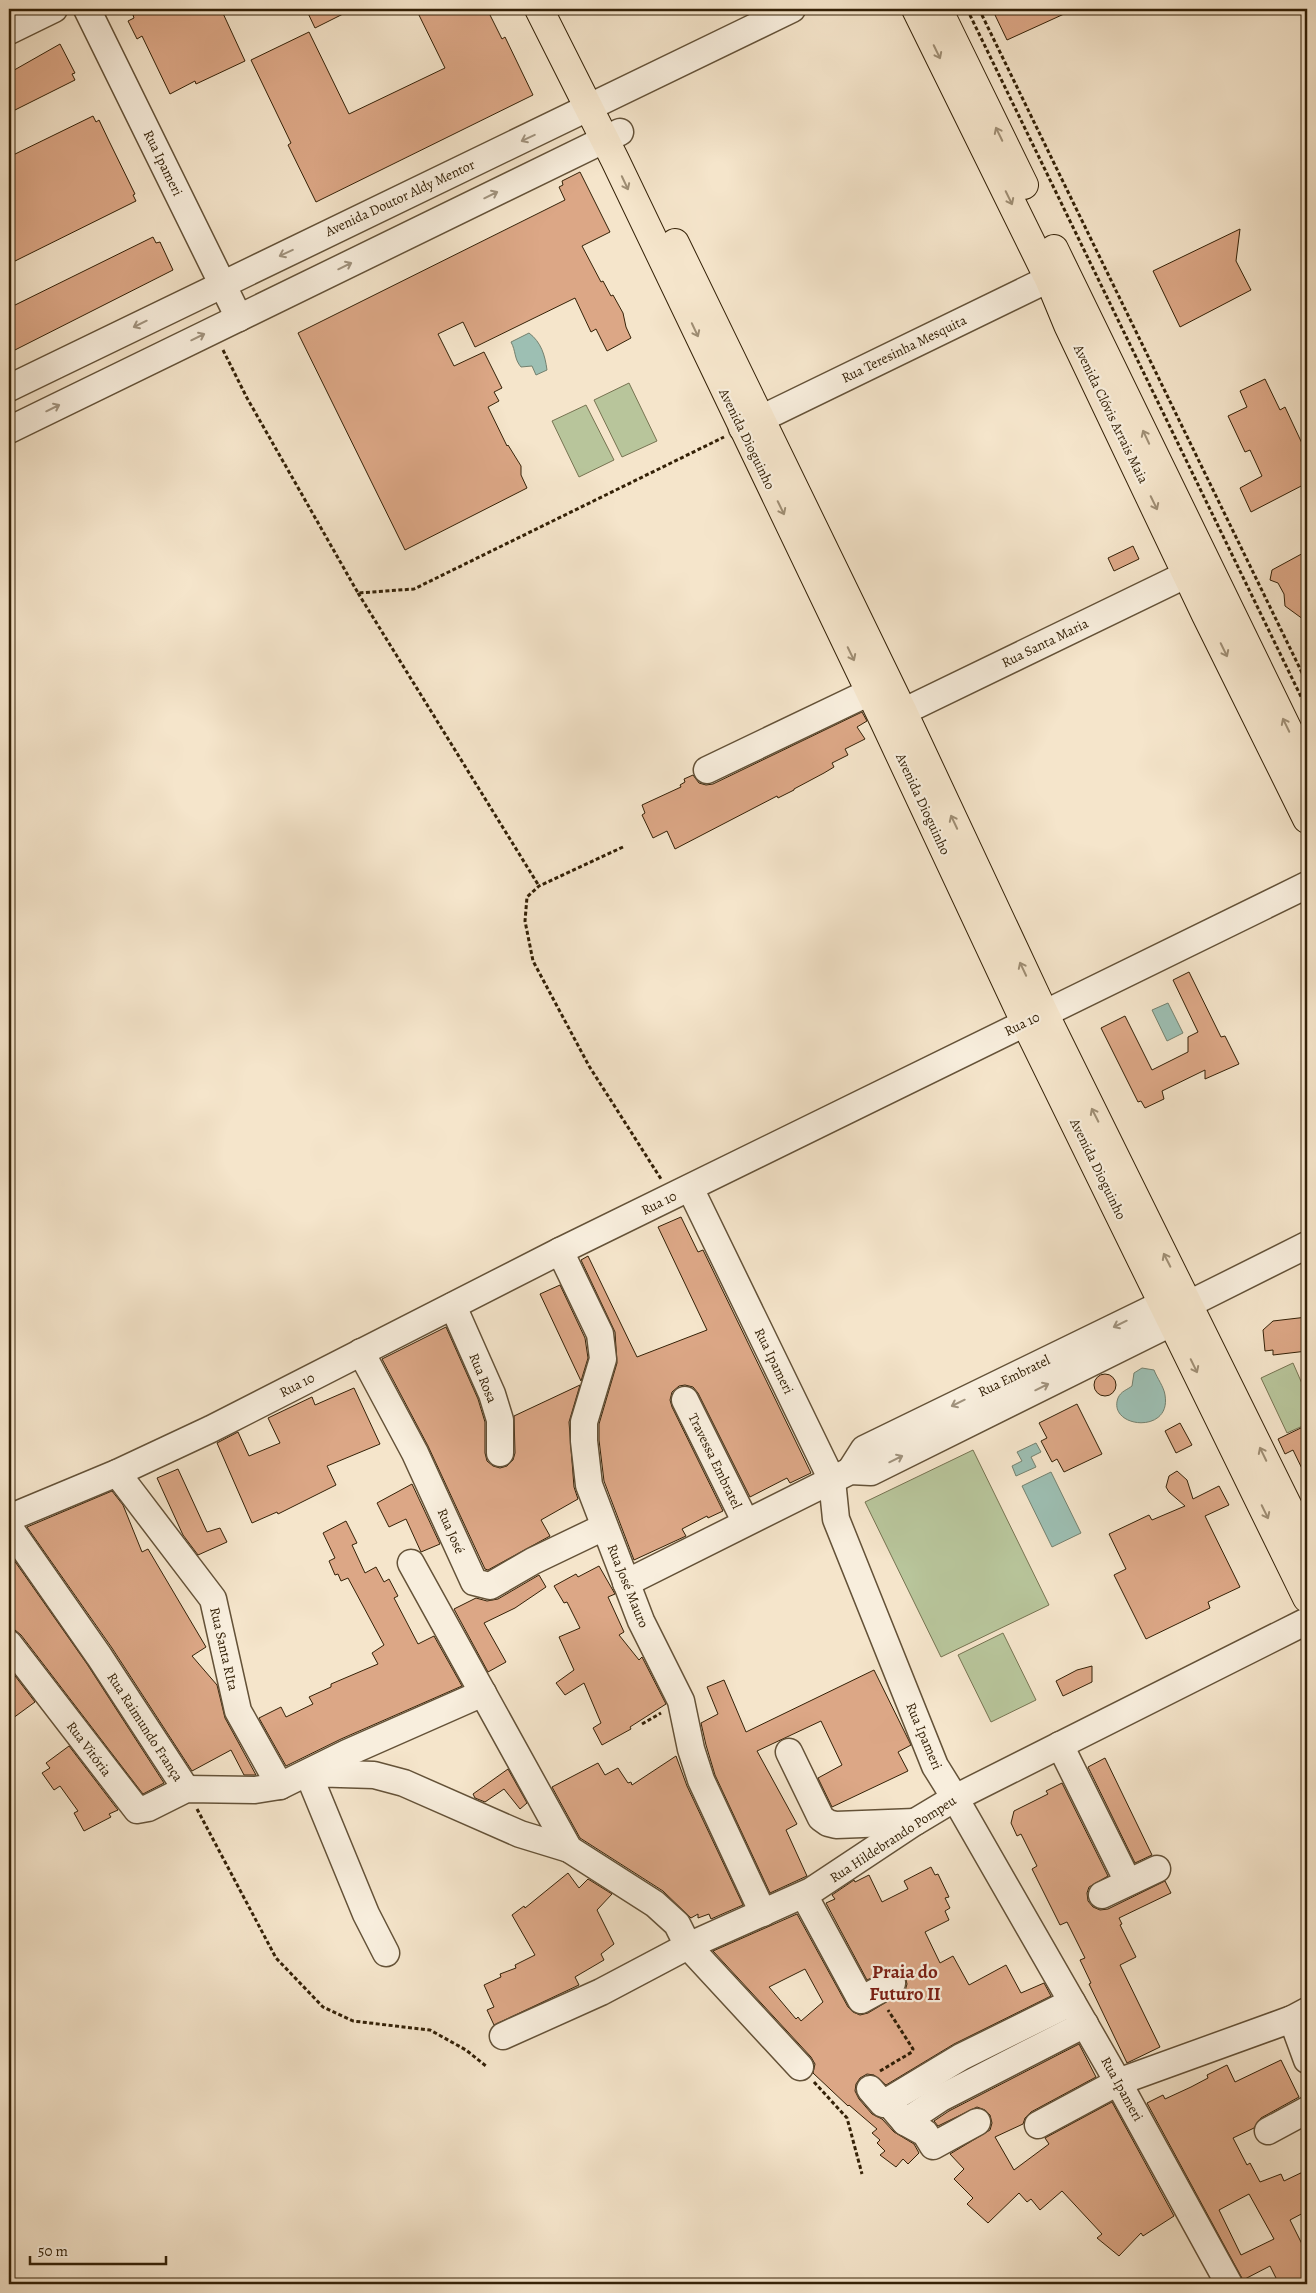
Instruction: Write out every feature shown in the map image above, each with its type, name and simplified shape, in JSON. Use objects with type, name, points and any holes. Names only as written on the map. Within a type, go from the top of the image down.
[{"type":"main road","name":"Avenida Dioguinho","points":[[539,9],[597,105]]},
{"type":"main road","name":"Avenida Dioguinho","points":[[558,9],[597,105],[893,716],[1034,1017],[1175,1310],[1307,1598]]},
{"type":"main road","name":"Avenida Clóvis Arrais Maia","points":[[916,9],[1057,275]]},
{"type":"main road","name":"Avenida Clóvis Arrais Maia","points":[[938,9],[1057,275],[1068,326],[1197,569],[1307,769]]},
{"type":"main road","name":"Avenida Dioguinho","points":[[751,423],[870,692],[893,716]]},
{"type":"main road","name":"Avenida Clóvis Arrais Maia","points":[[1197,569],[1307,819]]},
{"type":"main road","name":"Avenida Dioguinho","points":[[1175,1310],[1307,1545]]},
{"type":"street","points":[[9,31],[54,9]]},
{"type":"street","name":"Rua Ipameri","points":[[87,9],[239,318]]},
{"type":"street","name":"Avenida Doutor Aldy Mentor","points":[[9,388],[222,283],[597,105],[792,9]]},
{"type":"street","points":[[9,430],[612,135]]},
{"type":"street","name":"Rua Teresinha Mesquita","points":[[751,423],[1057,275]]},
{"type":"street","name":"Rua Santa Maria","points":[[893,716],[1197,569]]},
{"type":"street","points":[[708,770],[870,692]]},
{"type":"street","name":"Rua 10","points":[[9,1518],[117,1473],[211,1429],[560,1252],[1034,1017],[1307,885]]},
{"type":"street","name":"Rua Ipameri","points":[[681,1192],[841,1475],[836,1519],[935,1766],[1079,2013],[1229,2284]]},
{"type":"street","name":"Rua Embratel","points":[[626,1583],[746,1521],[841,1475],[871,1472],[1175,1310],[1307,1245]]},
{"type":"street","name":"Rua José Mauro","points":[[560,1252],[600,1334],[602,1346],[603,1359],[586,1410],[584,1442],[589,1485],[641,1621],[681,1701],[690,1749],[701,1780],[763,1913]]},
{"type":"street","name":"Rua Rosa","points":[[452,1306],[492,1394],[500,1420],[500,1453]]},
{"type":"street","name":"Rua José","points":[[361,1352],[415,1453],[474,1582],[490,1586],[533,1561],[604,1527]]},
{"type":"street","name":"Travessa Embratel","points":[[685,1400],[746,1521]]},
{"type":"street","name":"Rua Santa RIta","points":[[117,1473],[213,1599],[238,1710],[280,1786]]},
{"type":"street","name":"Rua Raimundo França","points":[[9,1527],[99,1656],[186,1789],[255,1790],[280,1786],[348,1753],[483,1693]]},
{"type":"street","points":[[411,1563],[569,1849]]},
{"type":"street","name":"Rua Hildebrando Pompeu","points":[[503,2036],[583,2000],[688,1946],[804,1894],[833,1878],[915,1822],[955,1798],[1307,1621]]},
{"type":"street","name":"Rua Vitória","points":[[9,1644],[133,1808],[141,1811],[186,1789]]},
{"type":"street","points":[[1060,1745],[1128,1882]]},
{"type":"street","points":[[789,1752],[821,1818],[828,1823],[836,1825],[915,1822]]},
{"type":"street","points":[[386,1953],[366,1914],[308,1773],[374,1774],[404,1783],[520,1834],[569,1849],[602,1868],[655,1904],[677,1924],[688,1946],[800,2067]]},
{"type":"street","points":[[1102,1895],[1157,1869]]},
{"type":"street","points":[[804,1894],[861,2000],[885,1987]]},
{"type":"street","points":[[976,2122],[933,2146],[925,2133],[905,2122],[879,2095],[960,2057],[1079,2013]]},
{"type":"street","points":[[905,2122],[1079,2013]]},
{"type":"street","points":[[1038,2125],[1118,2082],[1300,2015],[1307,2060]]},
{"type":"street","points":[[1268,2130],[1307,2110]]},
{"type":"path","points":[[966,9],[1307,709]]},
{"type":"path","points":[[979,9],[1307,683]]},
{"type":"path","points":[[212,330],[247,398],[358,593],[539,886]]},
{"type":"path","points":[[358,593],[414,588],[751,423]]},
{"type":"path","points":[[623,847],[539,886],[528,897],[525,921],[534,961],[589,1066],[681,1192]]},
{"type":"path","points":[[186,1789],[276,1958],[323,2007],[353,2021],[430,2030],[466,2050],[486,2066]]},
{"type":"path","points":[[879,2095],[870,2081],[884,2068],[912,2052],[913,2049],[903,2036],[885,1987]]},
{"type":"path","points":[[800,2067],[847,2118],[862,2174]]},
{"type":"green space","points":[[629,383],[657,441],[622,457],[594,400]]},
{"type":"green space","points":[[586,405],[614,460],[579,477],[552,421]]},
{"type":"green space","points":[[1293,1363],[1307,1395],[1307,1424],[1287,1433],[1261,1378]]},
{"type":"green space","points":[[973,1450],[1049,1605],[941,1657],[865,1502]]},
{"type":"green space","points":[[1003,1633],[1036,1700],[991,1722],[958,1655]]},
{"type":"water","points":[[529,333],[544,354],[547,370],[536,375],[532,366],[521,367],[511,342]]},
{"type":"water","points":[[1168,1003],[1183,1033],[1167,1041],[1152,1010]]},
{"type":"water","points":[[1142,1368],[1154,1370],[1165,1395],[1165,1408],[1159,1417],[1140,1423],[1130,1421],[1122,1416],[1117,1408],[1119,1396],[1132,1386],[1134,1373]]},
{"type":"water","points":[[1036,1443],[1041,1452],[1031,1457],[1036,1467],[1016,1476],[1012,1466],[1022,1461],[1017,1452]]},
{"type":"water","points":[[1051,1472],[1081,1533],[1052,1547],[1022,1486]]},
{"type":"building","points":[[145,9],[221,9],[245,61],[196,84],[195,81],[170,94],[142,36],[137,39],[128,21],[134,18],[133,15]]},
{"type":"building","points":[[306,9],[353,9],[315,28]]},
{"type":"building","points":[[416,9],[487,9],[502,39],[505,37],[533,95],[316,202],[288,145],[291,143],[251,60],[309,32],[349,114],[445,68]]},
{"type":"building","points":[[1008,9],[1075,9],[1007,40],[995,15]]},
{"type":"building","points":[[60,44],[75,73],[72,74],[75,80],[9,113],[9,73]]},
{"type":"building","points":[[93,116],[96,122],[99,120],[135,194],[133,195],[136,201],[9,264],[9,157]]},
{"type":"building","points":[[580,172],[610,232],[582,246],[601,282],[603,281],[611,296],[613,295],[623,313],[631,338],[607,351],[596,329],[591,332],[575,298],[475,347],[463,322],[438,334],[454,366],[484,352],[502,388],[494,392],[499,401],[488,407],[507,446],[521,466],[521,475],[527,488],[405,550],[298,333],[565,200],[559,187],[563,185],[562,181]]},
{"type":"building","points":[[1240,229],[1236,261],[1251,290],[1180,327],[1153,271]]},
{"type":"building","points":[[153,237],[156,243],[160,242],[173,270],[9,353],[9,308]]},
{"type":"building","points":[[1265,379],[1280,410],[1285,407],[1307,454],[1307,483],[1251,512],[1240,488],[1262,476],[1250,450],[1245,452],[1228,416],[1247,407],[1240,391]]},
{"type":"building","points":[[1133,546],[1139,559],[1114,571],[1108,558]]},
{"type":"building","points":[[1307,551],[1307,622],[1285,606],[1284,594],[1278,583],[1270,580],[1272,570]]},
{"type":"building","points":[[862,712],[867,721],[857,727],[865,739],[845,749],[848,755],[832,763],[834,767],[794,790],[778,798],[777,796],[675,849],[667,831],[653,838],[642,815],[645,813],[642,805],[681,787],[680,785],[685,782],[684,779],[693,775],[699,783],[713,784]]},
{"type":"building","points":[[1189,972],[1221,1037],[1225,1036],[1239,1064],[1205,1079],[1205,1070],[1162,1091],[1164,1099],[1145,1108],[1141,1101],[1138,1102],[1101,1028],[1125,1016],[1152,1070],[1188,1052],[1188,1037],[1198,1032],[1173,980]]},
{"type":"building","points":[[681,1217],[698,1252],[703,1250],[811,1473],[790,1483],[787,1478],[750,1497],[698,1393],[693,1387],[679,1386],[672,1392],[670,1400],[672,1407],[723,1511],[708,1518],[707,1516],[682,1529],[686,1536],[634,1560],[604,1481],[599,1440],[599,1424],[617,1363],[615,1332],[581,1260],[588,1256],[637,1357],[707,1330],[658,1227]]},
{"type":"building","points":[[560,1285],[585,1338],[588,1358],[581,1381],[540,1294]]},
{"type":"building","points":[[1307,1317],[1307,1351],[1273,1355],[1273,1350],[1265,1351],[1263,1330],[1273,1321]]},
{"type":"building","points":[[446,1327],[478,1399],[485,1422],[485,1453],[487,1461],[493,1466],[500,1468],[507,1466],[513,1460],[515,1453],[514,1416],[580,1385],[569,1422],[574,1487],[578,1499],[541,1520],[550,1536],[488,1570],[485,1569],[428,1446],[382,1359]]},
{"type":"building","points":[[1105,1374],[1113,1377],[1116,1385],[1113,1393],[1105,1396],[1097,1393],[1094,1385],[1097,1377]]},
{"type":"building","points":[[354,1388],[380,1444],[327,1466],[336,1485],[278,1514],[277,1512],[252,1523],[217,1443],[238,1432],[249,1456],[280,1443],[268,1418],[312,1397],[315,1405]]},
{"type":"building","points":[[1077,1404],[1102,1454],[1064,1472],[1057,1459],[1052,1462],[1041,1441],[1047,1438],[1039,1423]]},
{"type":"building","points":[[1180,1423],[1192,1445],[1176,1453],[1165,1431]]},
{"type":"building","points":[[1307,1425],[1307,1479],[1293,1450],[1285,1454],[1278,1439]]},
{"type":"building","points":[[178,1469],[207,1532],[220,1528],[227,1542],[198,1555],[183,1535],[157,1478]]},
{"type":"building","points":[[1177,1471],[1187,1480],[1193,1499],[1219,1486],[1229,1505],[1205,1516],[1240,1587],[1208,1602],[1210,1608],[1146,1639],[1114,1575],[1126,1569],[1109,1534],[1149,1515],[1152,1520],[1185,1506],[1166,1487],[1169,1476]]},
{"type":"building","points":[[412,1484],[440,1544],[421,1552],[406,1519],[389,1527],[377,1503]]},
{"type":"building","points":[[112,1491],[123,1505],[142,1552],[148,1549],[206,1647],[192,1656],[217,1685],[225,1718],[256,1775],[244,1775],[231,1750],[192,1771],[112,1648],[27,1527]]},
{"type":"building","points":[[346,1521],[357,1543],[352,1545],[365,1573],[376,1567],[384,1582],[389,1579],[398,1596],[394,1598],[418,1644],[434,1636],[462,1686],[341,1739],[286,1766],[259,1718],[281,1707],[286,1717],[313,1704],[309,1697],[331,1687],[331,1684],[378,1664],[372,1653],[384,1645],[348,1578],[341,1581],[338,1574],[335,1575],[329,1561],[335,1558],[323,1533]]},
{"type":"building","points":[[9,1553],[87,1664],[164,1783],[143,1794],[21,1635],[15,1630],[9,1629]]},
{"type":"building","points":[[599,1566],[615,1594],[608,1597],[624,1632],[619,1635],[639,1660],[642,1657],[666,1704],[630,1727],[631,1729],[602,1745],[593,1728],[601,1723],[584,1683],[565,1695],[556,1683],[574,1670],[559,1637],[580,1628],[567,1602],[564,1603],[554,1586],[576,1574],[578,1577]]},
{"type":"building","points":[[539,1575],[546,1587],[515,1608],[484,1623],[506,1662],[488,1672],[454,1609],[476,1598],[487,1601],[498,1599]]},
{"type":"building","points":[[1092,1666],[1092,1682],[1063,1696],[1056,1681],[1077,1670]]},
{"type":"building","points":[[9,1668],[35,1702],[9,1721]]},
{"type":"building","points":[[874,1670],[911,1745],[898,1752],[908,1771],[832,1807],[818,1778],[842,1765],[821,1721],[757,1751],[797,1824],[786,1830],[807,1876],[770,1893],[715,1775],[701,1723],[718,1714],[707,1687],[724,1680],[746,1732]]},
{"type":"building","points":[[69,1746],[118,1810],[109,1814],[111,1817],[84,1831],[74,1813],[78,1811],[60,1786],[54,1790],[42,1773],[50,1768],[46,1763]]},
{"type":"building","points":[[676,1756],[687,1786],[743,1905],[711,1919],[709,1914],[698,1918],[698,1914],[691,1918],[663,1891],[580,1838],[552,1787],[598,1763],[605,1775],[618,1768],[628,1783],[631,1782],[632,1785]]},
{"type":"building","points":[[1105,1758],[1152,1855],[1135,1863],[1088,1767]]},
{"type":"building","points":[[508,1769],[527,1803],[520,1809],[504,1789],[485,1802],[475,1798],[473,1794]]},
{"type":"building","points":[[1062,1783],[1108,1876],[1089,1887],[1087,1893],[1088,1901],[1093,1907],[1100,1910],[1108,1909],[1165,1881],[1171,1893],[1119,1918],[1122,1924],[1120,1925],[1136,1957],[1120,1965],[1160,2047],[1127,2063],[1089,1984],[1091,1983],[1080,1960],[1085,1958],[1067,1922],[1060,1925],[1032,1869],[1037,1866],[1021,1834],[1017,1836],[1011,1823],[1014,1811],[1048,1794],[1046,1791]]},
{"type":"building","points":[[931,1867],[935,1875],[938,1874],[949,1897],[945,1898],[950,1908],[945,1911],[949,1920],[925,1932],[940,1963],[953,1956],[969,1985],[1006,1965],[1021,1993],[1044,1983],[1051,1996],[954,2044],[886,2085],[874,2075],[867,2074],[860,2078],[856,2084],[855,2091],[859,2099],[872,2114],[882,2119],[894,2132],[914,2144],[919,2153],[908,2164],[903,2159],[896,2167],[880,2155],[885,2151],[877,2143],[880,2140],[872,2133],[877,2129],[848,2106],[813,2073],[815,2064],[811,2057],[713,1951],[797,1914],[848,2007],[860,2015],[868,2013],[905,1991],[907,1984],[905,1976],[899,1970],[892,1968],[867,1980],[826,1903],[835,1899],[832,1895],[854,1880],[855,1882],[869,1875],[882,1902],[908,1889],[904,1881]],"holes":[[[805,1969],[823,2002],[801,2021],[798,2017],[796,2019],[769,1987]]]},
{"type":"building","points":[[568,1873],[579,1888],[588,1879],[612,1894],[597,1910],[614,1944],[601,1954],[604,1960],[575,1977],[579,1985],[494,2025],[487,2010],[494,2007],[484,1985],[501,1977],[500,1974],[516,1968],[515,1965],[535,1955],[512,1915],[524,1906],[525,1908]]},
{"type":"building","points":[[1079,2044],[1096,2077],[1031,2112],[1025,2118],[1023,2124],[995,2137],[1014,2170],[1049,2144],[1045,2138],[1112,2102],[1174,2216],[1143,2236],[1141,2233],[1119,2256],[1097,2238],[1102,2234],[1062,2191],[1040,2210],[1031,2199],[1027,2202],[1019,2193],[988,2223],[967,2204],[973,2198],[954,2179],[964,2169],[950,2154],[990,2130],[992,2123],[990,2115],[985,2110],[977,2107],[938,2126],[934,2121],[949,2111]]},
{"type":"building","points":[[1281,2060],[1299,2097],[1261,2118],[1254,2128],[1233,2138],[1247,2165],[1250,2163],[1260,2182],[1281,2174],[1284,2181],[1307,2170],[1307,2211],[1290,2220],[1307,2254],[1307,2284],[1279,2284],[1270,2266],[1243,2280],[1147,2103],[1163,2095],[1165,2099],[1191,2087],[1208,2078],[1207,2075],[1227,2065],[1235,2082]],"holes":[[[1249,2194],[1274,2239],[1241,2255],[1219,2210]]]},
{"type":"district","name":"Praia do Futuro II","points":[[905,1983]]}]
